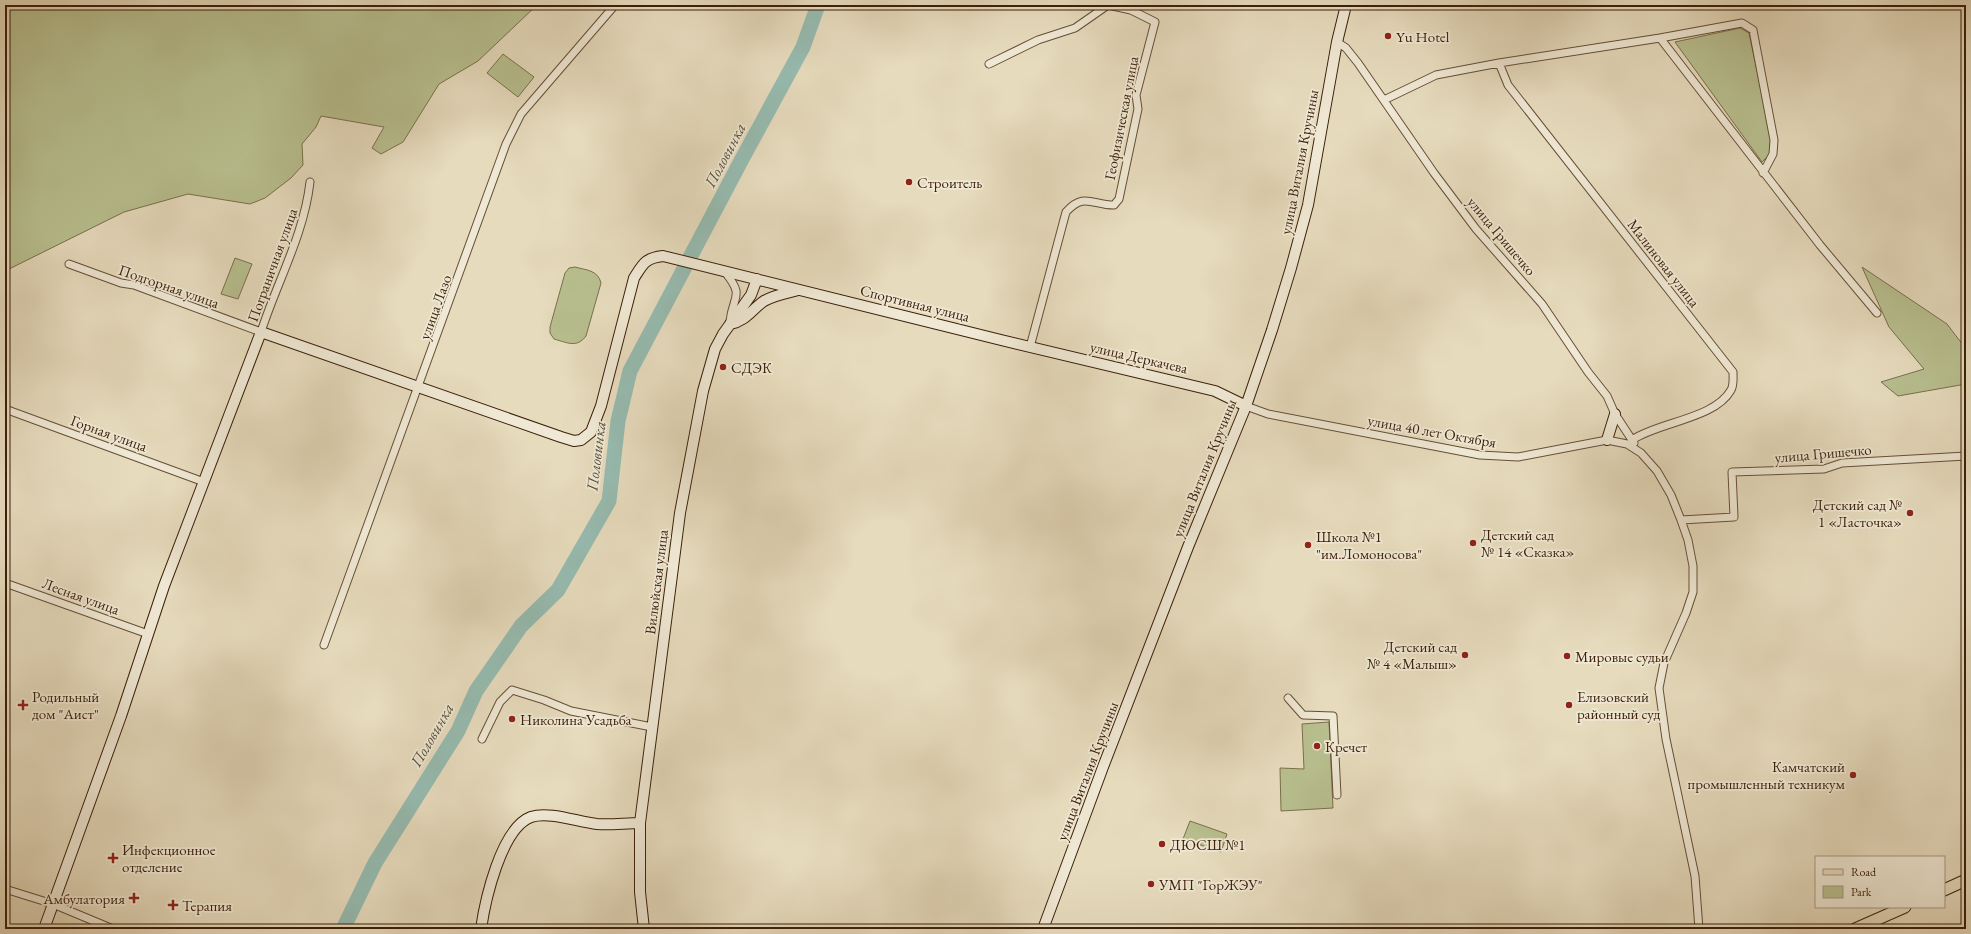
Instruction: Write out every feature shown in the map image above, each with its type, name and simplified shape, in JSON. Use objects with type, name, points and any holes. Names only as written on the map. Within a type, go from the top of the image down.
[{"type":"main road","points":[[1945,890],[1966,880]]},
{"type":"main road","points":[[1855,929],[1903,908]]},
{"type":"street","name":"улица Лазо","points":[[324,646],[419,388],[493,179],[521,114],[615,5]]},
{"type":"street","name":"Геофизическая улица","points":[[989,64],[1038,40],[1074,28],[1108,5],[1131,10],[1155,22],[1136,95],[1138,109],[1119,199],[1114,205],[1080,200],[1073,204],[1066,212],[1027,346]]},
{"type":"street","name":"улица Виталия Кручины","points":[[1043,929],[1103,767],[1188,547],[1246,406],[1272,330],[1302,232],[1337,42],[1346,5]]},
{"type":"street","points":[[1384,100],[1436,75],[1499,63],[1660,38],[1742,23],[1753,30],[1774,140],[1774,154],[1764,173]]},
{"type":"street","points":[[1660,38],[1820,245],[1877,313]]},
{"type":"street","name":"улица Гришечко","points":[[1337,42],[1346,48],[1476,229],[1542,304],[1588,372],[1607,396],[1615,414],[1641,453]]},
{"type":"street","name":"Малиновая улица","points":[[1499,63],[1508,85],[1733,372],[1732,388],[1720,404],[1666,426],[1643,432],[1632,440]]},
{"type":"street","name":"Пограничная улица","points":[[261,332],[301,227],[308,202],[310,182]]},
{"type":"street","name":"Спортивная улица","points":[[419,388],[561,437],[574,441],[581,440],[591,432],[601,406],[634,278],[644,262],[652,257],[663,256],[1027,346]]},
{"type":"street","name":"Подгорная улица","points":[[69,264],[121,284],[134,285],[261,332]]},
{"type":"street","points":[[722,271],[735,284],[737,299],[732,311],[730,324],[743,321],[754,308],[770,298],[799,290]]},
{"type":"street","name":"Вилюйская улица","points":[[644,929],[640,892],[640,822],[680,513],[703,391],[715,348],[723,334],[751,295],[757,279]]},
{"type":"street","points":[[44,929],[121,716],[148,634],[261,332],[419,388]]},
{"type":"street","name":"улица Деркачева","points":[[1027,346],[1215,391],[1246,406]]},
{"type":"street","name":"улица 40 лет Октября","points":[[1246,406],[1268,414],[1480,455],[1518,457],[1607,440],[1627,444],[1641,453],[1657,471],[1671,495],[1681,520],[1692,557],[1693,592],[1686,613],[1664,663],[1659,688],[1666,739],[1695,876],[1699,929]]},
{"type":"street","name":"Горная улица","points":[[5,409],[204,482]]},
{"type":"street","points":[[1607,440],[1615,414]]},
{"type":"street","name":"улица Гришечко","points":[[1681,520],[1734,517],[1732,472],[1824,469],[1842,463],[1966,456]]},
{"type":"street","name":"Лесная улица","points":[[5,583],[148,634]]},
{"type":"street","points":[[482,739],[500,702],[512,690],[544,700],[571,711],[652,727]]},
{"type":"street","points":[[1288,698],[1303,716],[1333,716],[1337,795]]},
{"type":"street","points":[[481,929],[485,905],[499,859],[514,831],[522,822],[531,817],[543,816],[598,824],[640,822]]},
{"type":"street","points":[[5,889],[53,904],[113,929]]},
{"type":"green space","points":[[5,5],[537,5],[478,61],[439,84],[403,142],[381,154],[372,148],[384,127],[321,116],[316,127],[302,144],[303,165],[291,178],[265,198],[250,204],[188,194],[124,212],[5,271]]},
{"type":"green space","points":[[1740,28],[1749,33],[1771,137],[1770,154],[1762,162],[1675,42]]},
{"type":"green space","points":[[503,54],[534,77],[518,97],[487,73]]},
{"type":"green space","points":[[235,258],[252,264],[238,299],[221,294]]},
{"type":"green space","points":[[575,267],[594,273],[597,275],[601,283],[586,336],[583,340],[572,344],[554,339],[550,333],[550,327],[565,273],[569,268]]},
{"type":"green space","points":[[1862,267],[1947,324],[1966,349],[1966,384],[1898,396],[1881,382],[1924,369],[1889,327]]},
{"type":"green space","name":"Кречет","points":[[1329,722],[1333,808],[1281,811],[1280,768],[1304,769],[1302,724]]},
{"type":"green space","points":[[1190,821],[1227,834],[1221,852],[1183,839]]},
{"type":"waterway","name":"Половинка","points":[[343,929],[375,863],[458,731],[476,691],[521,626],[558,590],[609,501],[618,421],[630,371],[803,47],[818,5]]},
{"type":"place","name":"Yu Hotel","points":[[1388,36]]},
{"type":"place","name":"Строитель","points":[[909,182]]},
{"type":"place","name":"СДЭК","points":[[723,367]]},
{"type":"place","name":"Детский сад № 1 «Ласточка»","points":[[1910,513]]},
{"type":"place","name":"Детский сад № 14 «Сказка»","points":[[1473,543]]},
{"type":"place","name":"Школа №1 \"им.Ломоносова\"","points":[[1308,545]]},
{"type":"place","name":"Детский сад № 4 «Малыш»","points":[[1465,655]]},
{"type":"place","name":"Мировые судьи","points":[[1567,656]]},
{"type":"place","name":"Родильный дом \"Аист\"","points":[[23,705]]},
{"type":"place","name":"Елизовский районный суд","points":[[1569,705]]},
{"type":"place","name":"Николина Усадьба","points":[[512,719]]},
{"type":"place","name":"Кречет","points":[[1317,746]]},
{"type":"place","name":"Камчатский промышленный техникум","points":[[1853,775]]},
{"type":"place","name":"ДЮСШ №1","points":[[1162,844]]},
{"type":"place","name":"Инфекционное отделение","points":[[113,858]]},
{"type":"place","name":"УМП \"ГорЖЭУ\"","points":[[1151,884]]},
{"type":"place","name":"Амбулатория","points":[[134,898]]},
{"type":"place","name":"Терапия","points":[[173,905]]}]
